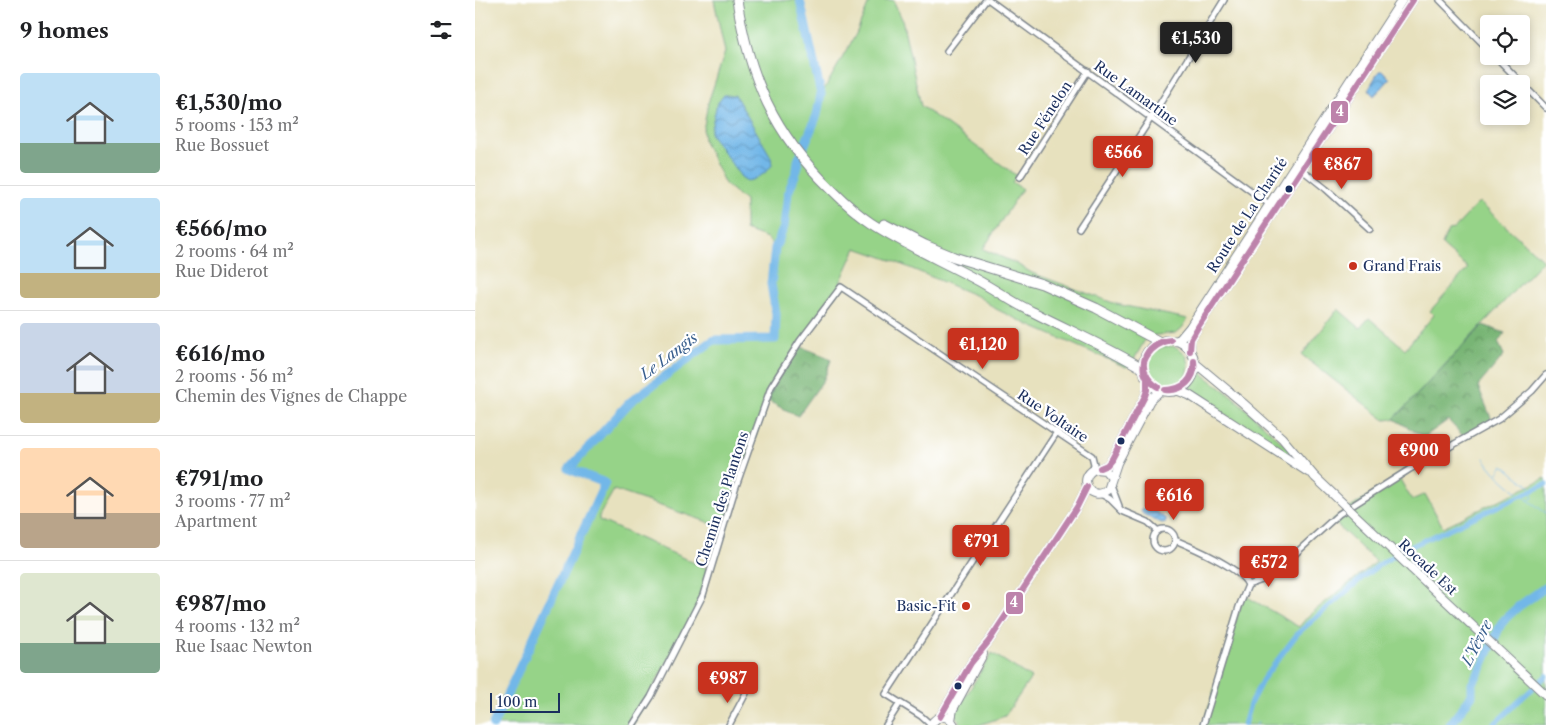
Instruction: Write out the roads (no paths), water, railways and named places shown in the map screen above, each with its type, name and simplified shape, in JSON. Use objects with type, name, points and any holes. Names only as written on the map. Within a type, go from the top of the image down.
[{"type":"highway","points":[[737,0],[742,33],[761,92],[775,119],[805,161],[853,210],[898,239],[980,281],[1032,312],[1101,345],[1143,369]]},
{"type":"highway","points":[[839,196],[893,229],[925,245],[969,262],[1042,284],[1096,308],[1160,342]]},
{"type":"main road","name":"Route de La Charité","points":[[1175,340],[1180,339],[1190,327],[1402,0]]},
{"type":"main road","name":"Route de La Charité","points":[[1190,351],[1191,339],[1198,327],[1413,0]]},
{"type":"main road","points":[[1175,340],[1190,351],[1195,363],[1192,377],[1182,388],[1161,390],[1153,386],[1143,369],[1147,352],[1153,346],[1160,342],[1175,340]]},
{"type":"main road","name":"Rocade Est","points":[[1195,363],[1282,438],[1315,477],[1545,694]]},
{"type":"main road","points":[[934,721],[1077,507],[1087,487],[1086,478],[1089,473],[1107,465],[1117,449],[1145,396],[1147,378]]},
{"type":"main road","points":[[1077,507],[1097,493],[1107,491],[1117,463],[1151,400],[1161,390]]},
{"type":"main road","name":"Rocade Est","points":[[1176,390],[1189,395],[1315,477]]},
{"type":"main road","points":[[1097,469],[1108,472],[1111,481]]},
{"type":"main road","points":[[1087,487],[1097,493]]},
{"type":"main road","points":[[953,722],[953,709],[989,641]]},
{"type":"main road","points":[[934,721],[946,717],[953,722]]},
{"type":"street","points":[[947,51],[987,0]]},
{"type":"street","name":"Rue Lamartine","points":[[987,0],[1088,71],[1269,204]]},
{"type":"street","points":[[1079,228],[1151,118],[1224,0]]},
{"type":"street","points":[[1440,0],[1480,41]]},
{"type":"street","points":[[1504,65],[1546,108]]},
{"type":"street","name":"Rue Fénelon","points":[[1020,177],[1088,71]]},
{"type":"street","points":[[1301,169],[1370,229]]},
{"type":"street","name":"Rue Voltaire","points":[[841,287],[1092,456],[1097,469]]},
{"type":"street","name":"Chemin des Plantons","points":[[633,725],[651,697],[703,595],[735,489],[771,387],[800,341],[841,287]]},
{"type":"street","points":[[1248,584],[1259,582],[1274,573],[1331,520],[1351,506],[1404,473],[1499,419],[1533,391],[1546,375]]},
{"type":"street","points":[[934,721],[921,716],[886,694],[1057,432]]},
{"type":"street","points":[[1111,481],[1119,507]]},
{"type":"street","points":[[1097,493],[1108,496],[1123,511],[1148,522],[1158,531]]},
{"type":"street","points":[[1168,529],[1173,534],[1175,540],[1170,549],[1159,549],[1154,541],[1158,531],[1168,529]]},
{"type":"street","points":[[1175,540],[1195,548],[1224,564],[1242,577],[1248,584]]},
{"type":"street","points":[[1203,725],[1239,607],[1248,584]]},
{"type":"street","points":[[729,725],[745,693]]},
{"type":"street","points":[[886,725],[900,703]]},
{"type":"water","points":[[1379,71],[1383,71],[1390,79],[1374,96],[1369,88]]},
{"type":"water","points":[[724,95],[735,95],[771,157],[772,165],[770,168],[755,179],[747,181],[741,177],[710,133],[717,104]]},
{"type":"water","points":[[1143,508],[1154,511],[1166,519],[1166,522],[1162,523],[1143,514],[1141,511]]},
{"type":"waterway","name":"Le Langis","points":[[493,725],[605,483],[569,469],[630,402],[711,342],[715,340],[775,339],[776,314],[771,284],[775,248],[784,227],[788,193],[797,170],[798,161],[817,115],[821,94],[800,0]]},
{"type":"waterway","points":[[1484,458],[1496,474],[1546,513]]},
{"type":"waterway","points":[[1498,473],[1503,465],[1534,490]]},
{"type":"waterway","points":[[1244,725],[1250,704],[1263,679],[1298,633],[1363,577],[1383,562],[1412,546],[1546,484]]},
{"type":"waterway","points":[[1528,500],[1533,498],[1531,491]]},
{"type":"waterway","name":"L'Yèvre","points":[[1450,725],[1472,695],[1472,684],[1481,669],[1501,624],[1519,606],[1546,587]]},
{"type":"waterway","points":[[1493,725],[1546,676]]},
{"type":"place","name":"Grand Frais","points":[[1353,266]]},
{"type":"place","name":"Basic-Fit","points":[[966,606]]}]
